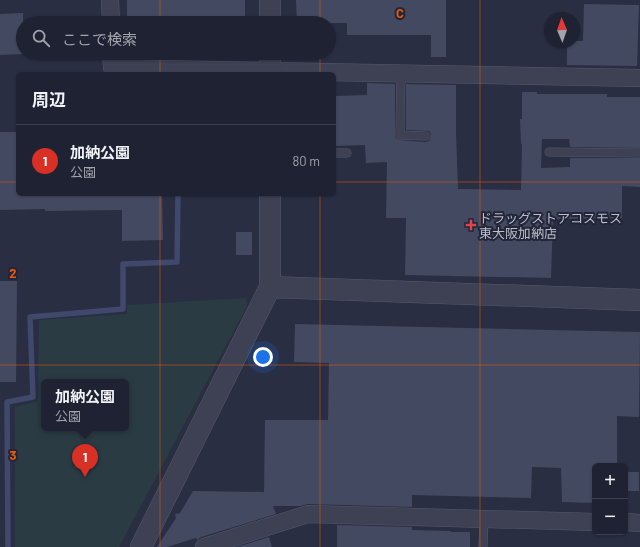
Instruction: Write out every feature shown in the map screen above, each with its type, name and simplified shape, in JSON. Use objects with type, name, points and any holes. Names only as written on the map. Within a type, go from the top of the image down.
[{"type":"street","points":[[110,0],[111,16]]},
{"type":"street","points":[[270,0],[270,16]]},
{"type":"street","points":[[111,60],[112,68],[270,66],[401,73],[640,78]]},
{"type":"street","points":[[141,547],[270,287],[270,196]]},
{"type":"street","points":[[270,287],[640,300]]},
{"type":"street","points":[[204,547],[308,514],[592,522]]},
{"type":"street","points":[[628,522],[640,523]]},
{"type":"lane","points":[[401,73],[400,135],[426,136]]},
{"type":"lane","points":[[549,152],[640,153]]},
{"type":"lane","points":[[336,153],[347,153]]},
{"type":"lane","points":[[484,519],[484,547]]},
{"type":"shaded area","points":[[246,298],[247,306],[119,547],[15,547],[15,407],[38,401],[39,320],[127,314],[127,305]]},
{"type":"building","points":[[127,0],[245,0],[245,16],[127,16]]},
{"type":"building","points":[[296,0],[446,0],[446,57],[431,57],[431,35],[347,35],[347,23],[336,23],[336,16],[297,16]]},
{"type":"building","points":[[584,4],[639,5],[637,66],[567,65],[567,48],[580,48],[580,41],[583,41]]},
{"type":"building","points":[[23,13],[23,16],[16,16],[16,54],[0,55],[0,14]]},
{"type":"building","points":[[367,83],[395,84],[395,137],[400,140],[426,142],[429,141],[431,137],[429,131],[406,130],[406,84],[456,85],[458,189],[521,190],[522,144],[520,119],[522,119],[522,92],[537,92],[537,94],[607,94],[607,97],[640,97],[640,148],[570,147],[569,139],[542,139],[541,168],[570,167],[570,158],[640,158],[640,187],[622,186],[622,218],[553,219],[551,278],[405,275],[406,218],[386,218],[387,162],[366,163],[365,145],[336,146],[336,96],[367,95]]},
{"type":"building","points":[[0,132],[16,132],[16,196],[162,196],[163,240],[122,241],[122,210],[0,210]]},
{"type":"building","points":[[236,232],[252,232],[252,255],[236,255]]},
{"type":"building","points":[[0,281],[17,281],[16,382],[0,382]]},
{"type":"building","points":[[295,324],[640,332],[639,417],[617,416],[617,463],[592,463],[592,503],[562,502],[561,468],[532,467],[531,498],[412,495],[412,507],[308,504],[300,506],[273,506],[276,514],[201,537],[197,540],[196,538],[167,547],[157,547],[176,518],[175,514],[180,513],[193,491],[264,492],[265,420],[328,420],[329,363],[294,362]]},
{"type":"building","points":[[628,472],[639,472],[639,491],[628,491]]},
{"type":"building","points":[[337,525],[412,527],[412,530],[470,532],[470,547],[337,547]]},
{"type":"building","points":[[269,537],[272,547],[237,547]]},
{"type":"waterway","points":[[8,547],[7,402],[33,397],[30,317],[123,309],[123,264],[177,262],[178,196]]},
{"type":"place","name":"ドラッグストアコスモス 東大阪加納店","points":[[471,225]]},
{"type":"place","name":"加納公園","points":[[85,477]]}]
